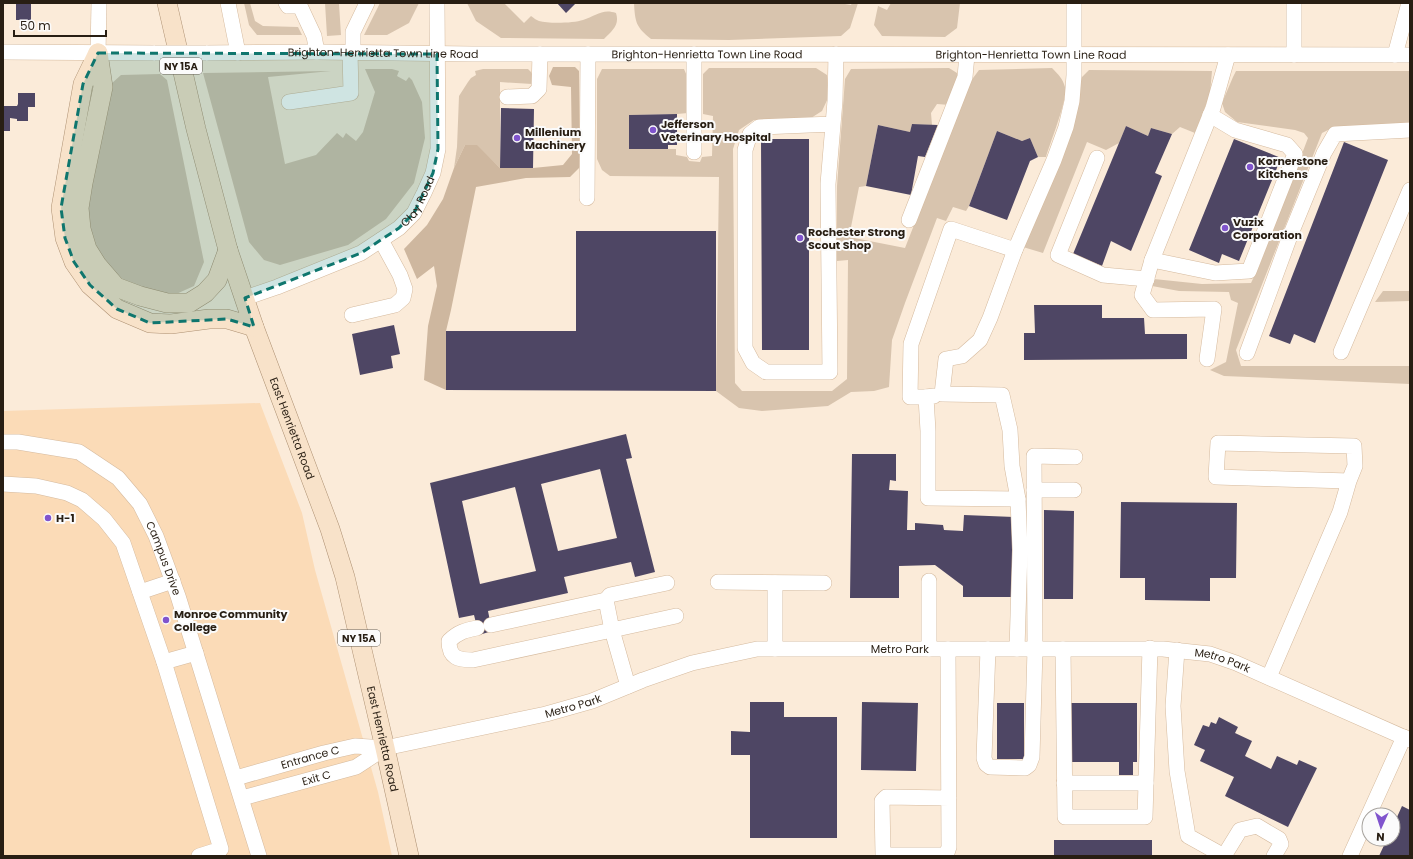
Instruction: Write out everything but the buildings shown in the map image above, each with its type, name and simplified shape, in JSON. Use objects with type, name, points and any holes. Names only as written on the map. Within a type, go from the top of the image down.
[{"type":"main road","name":"East Henrietta Road","points":[[167,3],[196,129],[228,250],[254,326],[330,529],[344,577],[386,748],[409,856]]},
{"type":"main road","points":[[98,52],[103,87],[79,208],[81,229],[87,248],[97,265],[116,287],[166,304],[189,303],[205,293],[217,280],[228,250]]},
{"type":"main road","points":[[98,52],[83,84],[61,208],[65,238],[74,262],[90,285],[117,309],[150,323],[171,324],[209,319],[227,319],[254,326]]},
{"type":"street","points":[[98,52],[99,3]]},
{"type":"street","points":[[228,3],[238,53]]},
{"type":"street","points":[[286,3],[288,6],[300,6],[314,36],[317,52]]},
{"type":"street","points":[[288,102],[351,94],[353,32],[367,3]]},
{"type":"street","name":"Clay Road","points":[[245,298],[277,287],[361,253],[400,228],[414,213],[433,173],[438,149],[437,3]]},
{"type":"street","points":[[942,394],[946,359],[962,356],[980,340],[990,318],[1015,250],[1054,160],[1066,127],[1072,101],[1074,3]]},
{"type":"street","points":[[1294,3],[1294,55]]},
{"type":"street","points":[[1395,55],[1409,3]]},
{"type":"street","name":"Brighton-Henrietta Town Line Road","points":[[3,52],[1410,55]]},
{"type":"street","points":[[507,96],[532,96],[539,89],[540,54]]},
{"type":"street","points":[[587,198],[588,54]]},
{"type":"street","points":[[694,54],[694,152]]},
{"type":"street","points":[[833,124],[759,127],[750,134],[745,150],[745,348],[752,363],[766,372],[830,372],[828,184],[833,124],[836,54]]},
{"type":"street","points":[[908,220],[965,77],[967,55]]},
{"type":"street","points":[[1207,359],[1214,309],[1153,310],[1142,295],[1152,260],[1210,115],[1228,55]]},
{"type":"street","points":[[1152,260],[1215,273],[1249,271],[1294,154],[1287,145],[1235,130],[1210,115]]},
{"type":"street","points":[[1247,353],[1293,229],[1324,153],[1335,134],[1410,130]]},
{"type":"street","points":[[1096,158],[1058,255],[1102,276],[1147,279]]},
{"type":"street","points":[[1341,352],[1410,190]]},
{"type":"street","points":[[1015,250],[951,229],[911,344],[910,397],[926,397],[942,394],[1002,395],[1010,430],[1012,466],[1018,499],[1020,550],[1017,649]]},
{"type":"street","points":[[352,315],[395,305],[403,298],[404,289],[400,275],[381,240]]},
{"type":"street","points":[[926,397],[928,431],[928,498],[1018,499]]},
{"type":"street","name":"Campus Drive","points":[[3,442],[18,442],[79,452],[118,478],[140,504],[156,536],[173,582],[236,778],[259,856]]},
{"type":"street","points":[[1269,677],[1340,512],[1349,482],[1356,466],[1354,446],[1218,443],[1216,477],[1349,482]]},
{"type":"street","points":[[988,649],[984,758],[986,764],[990,767],[1025,768],[1029,764],[1032,757],[1035,649],[1034,456],[1075,457]]},
{"type":"street","points":[[3,484],[36,486],[67,493],[82,500],[104,520],[123,543],[164,662],[221,849],[199,856]]},
{"type":"street","points":[[1034,490],[1074,490]]},
{"type":"street","points":[[929,580],[929,649]]},
{"type":"street","points":[[140,592],[173,582]]},
{"type":"street","points":[[718,582],[824,583]]},
{"type":"street","points":[[667,583],[610,595],[606,600],[463,631],[455,635],[450,641],[449,649],[454,656],[462,660],[473,660],[676,616]]},
{"type":"street","points":[[774,583],[775,649]]},
{"type":"street","points":[[606,600],[612,630],[628,686]]},
{"type":"street","points":[[1063,649],[1064,817],[1145,817],[1150,648]]},
{"type":"street","name":"Metro Park","points":[[386,748],[546,714],[592,701],[628,686],[692,663],[757,649],[1150,648],[1210,654],[1269,677],[1407,739]]},
{"type":"street","points":[[948,649],[949,798],[949,847],[947,853],[943,855],[883,855],[882,801],[886,797],[949,798]]},
{"type":"street","points":[[1177,650],[1173,706],[1177,764],[1188,836],[1224,856],[1240,830],[1257,826],[1280,839],[1281,844],[1274,856]]},
{"type":"street","points":[[164,662],[196,653]]},
{"type":"street","points":[[1350,856],[1407,739]]},
{"type":"street","name":"Entrance C","points":[[236,778],[324,753],[355,746],[386,748]]},
{"type":"street","name":"Exit C","points":[[242,798],[356,767],[386,748]]},
{"type":"street","points":[[1064,783],[1146,783]]},
{"type":"highlighted area","points":[[98,53],[437,54],[438,149],[433,173],[414,213],[399,228],[361,253],[245,298],[254,327],[227,319],[150,323],[117,309],[90,285],[74,262],[65,238],[61,208],[83,84]]},
{"type":"shaded area","points":[[244,3],[250,3],[255,21],[263,26],[298,27],[302,35],[257,35],[249,25]]},
{"type":"shaded area","points":[[325,3],[339,4],[341,35],[327,36]]},
{"type":"shaded area","points":[[380,3],[419,3],[409,23],[387,35],[364,35]]},
{"type":"shaded area","points":[[467,3],[504,3],[524,23],[531,16],[538,21],[555,23],[579,21],[607,11],[616,13],[617,21],[614,28],[604,39],[501,38],[476,21]]},
{"type":"shaded area","points":[[634,3],[839,3],[851,5],[852,3],[858,3],[850,28],[841,36],[729,40],[651,39],[637,24]]},
{"type":"shaded area","points":[[891,3],[960,3],[957,28],[945,37],[882,36],[874,25],[878,6],[887,10]]},
{"type":"shaded area","points":[[553,67],[575,67],[579,71],[580,167],[570,177],[526,178],[476,187],[446,331],[446,390],[424,380],[428,326],[437,286],[434,266],[417,279],[404,249],[427,225],[443,199],[454,168],[465,145],[477,145],[500,168],[533,168],[563,165],[572,154],[571,87],[552,85],[549,76]]},
{"type":"shaded area","points":[[709,68],[816,68],[827,75],[829,96],[822,111],[811,118],[754,120],[739,130],[733,149],[735,383],[742,391],[832,391],[847,379],[848,260],[837,261],[837,186],[845,79],[851,69],[949,68],[957,73],[958,80],[950,105],[937,104],[931,113],[932,125],[912,124],[910,132],[878,125],[866,186],[859,187],[849,237],[905,248],[970,82],[979,70],[1052,68],[1062,79],[1065,87],[1064,101],[1046,157],[1038,157],[1030,138],[1022,141],[997,131],[966,211],[953,207],[946,221],[937,218],[892,340],[889,387],[874,391],[851,392],[828,406],[762,411],[739,408],[716,391],[719,177],[610,176],[602,170],[597,159],[597,79],[602,69],[684,69],[687,76],[688,113],[629,115],[629,149],[676,149],[676,155],[687,157],[689,161],[700,162],[702,157],[712,156],[713,116],[703,114],[703,74]]},
{"type":"shaded area","points":[[365,69],[392,69],[399,71],[397,76],[406,81],[409,77],[412,80],[422,102],[425,138],[414,183],[386,219],[348,245],[280,265],[264,260],[249,242],[203,73],[331,71],[268,77],[285,164],[316,155],[337,133],[343,138],[346,133],[356,141],[363,132],[375,92]]},
{"type":"shaded area","points":[[483,69],[528,69],[534,78],[532,84],[500,82],[500,168],[476,145],[465,145],[454,168],[457,147],[459,96],[471,78],[476,75],[475,71]]},
{"type":"shaded area","points":[[1089,70],[1212,71],[1210,94],[1195,133],[1180,127],[1172,134],[1151,128],[1148,136],[1126,126],[1119,143],[1106,150],[1087,142],[1043,253],[1023,247],[1079,80]]},
{"type":"shaded area","points":[[1236,71],[1410,71],[1410,124],[1334,127],[1322,133],[1236,350],[1241,366],[1410,366],[1410,384],[1224,376],[1210,370],[1226,362],[1238,303],[1231,300],[1229,292],[1179,291],[1152,286],[1154,279],[1202,284],[1251,283],[1260,264],[1308,138],[1304,133],[1295,130],[1237,122],[1225,112],[1222,103]]},
{"type":"shaded area","points":[[160,74],[167,80],[204,262],[194,286],[174,295],[128,284],[100,258],[84,219],[111,84],[121,75]]},
{"type":"shaded area","points":[[1383,291],[1410,291],[1410,301],[1375,302]]},
{"type":"shaded area","name":"Monroe Community College","points":[[260,403],[302,513],[315,570],[378,792],[392,856],[3,856],[3,411]]},
{"type":"place","name":"Jefferson Veterinary Hospital","points":[[653,130]]},
{"type":"place","name":"Millenium Machinery","points":[[517,138]]},
{"type":"place","name":"Kornerstone Kitchens","points":[[1250,167]]},
{"type":"place","name":"Vuzix Corporation","points":[[1225,228]]},
{"type":"place","name":"Rochester Strong Scout Shop","points":[[800,238]]},
{"type":"place","name":"H-1","points":[[48,518]]},
{"type":"place","name":"Monroe Community College","points":[[166,620]]}]
